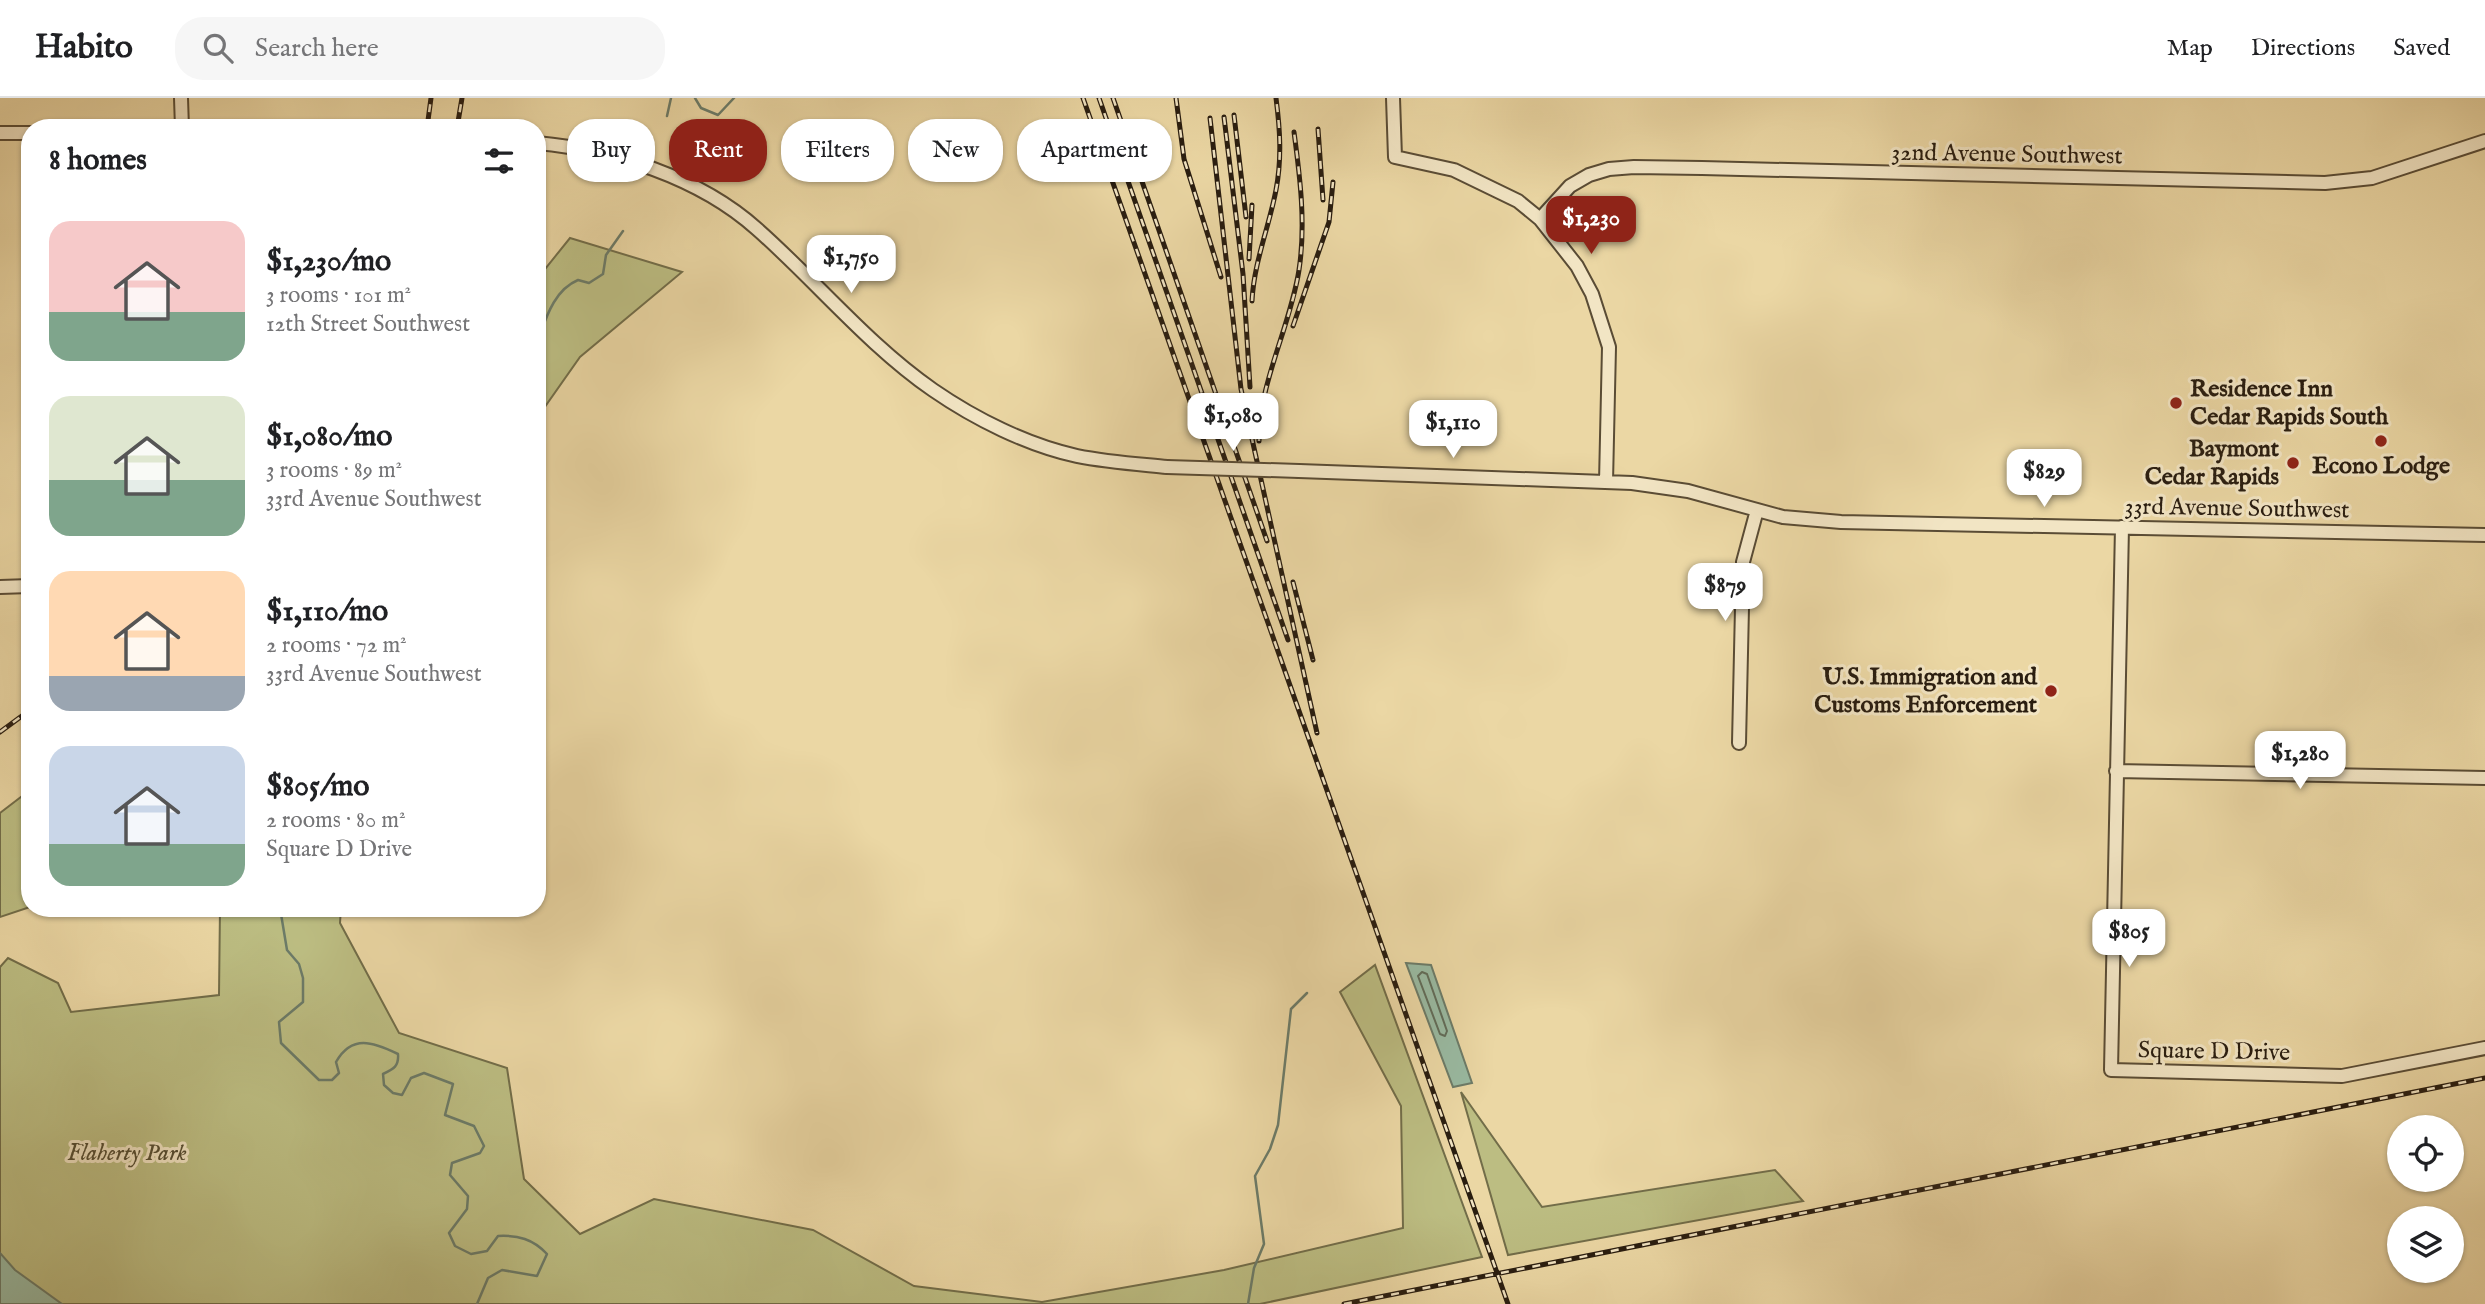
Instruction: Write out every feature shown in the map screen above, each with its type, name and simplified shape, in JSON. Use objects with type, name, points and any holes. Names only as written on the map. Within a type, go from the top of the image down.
[{"type":"street","points":[[181,98],[181,119]]},
{"type":"street","points":[[1393,98],[1395,158],[1454,170],[1518,201],[1540,219],[1577,266],[1592,294],[1609,347],[1606,482]]},
{"type":"street","points":[[0,133],[21,133]]},
{"type":"street","name":"32nd Avenue Southwest","points":[[1540,219],[1570,186],[1609,169],[1689,168],[2325,183],[2372,178],[2485,141]]},
{"type":"street","name":"33rd Avenue Southwest","points":[[546,144],[591,150],[645,167],[725,205],[755,227],[905,369],[971,413],[1030,440],[1076,456],[1167,467],[1606,482],[1672,488],[1783,517],[1841,522],[2485,535]]},
{"type":"street","points":[[1739,743],[1743,562],[1757,510]]},
{"type":"street","name":"Square D Drive","points":[[2122,527],[2111,1070],[2342,1076],[2485,1048]]},
{"type":"street","points":[[0,587],[21,586]]},
{"type":"street","points":[[2116,771],[2485,778]]},
{"type":"green space","points":[[570,238],[682,272],[580,357],[546,405],[546,268]]},
{"type":"green space","points":[[21,797],[21,910],[0,917],[0,813]]},
{"type":"green space","name":"Flaherty Park","points":[[220,917],[340,917],[340,923],[399,1033],[507,1068],[524,1179],[580,1234],[654,1199],[813,1230],[914,1286],[1042,1302],[1224,1270],[1403,1228],[1401,1106],[1340,992],[1375,965],[1482,1257],[1260,1304],[0,1304],[0,967],[8,958],[58,983],[71,1012],[219,995]]},
{"type":"green space","points":[[1461,1092],[1542,1207],[1775,1170],[1803,1201],[1508,1255]]},
{"type":"water","points":[[1406,963],[1431,965],[1472,1083],[1453,1087]]},
{"type":"water","points":[[0,1253],[15,1270],[62,1304],[0,1304]]},
{"type":"waterway","points":[[667,116],[671,98]]},
{"type":"waterway","points":[[695,98],[701,108],[718,115],[734,98]]},
{"type":"waterway","points":[[546,319],[557,298],[570,285],[578,280],[589,283],[603,274],[606,255],[623,231]]},
{"type":"waterway","points":[[282,917],[287,950],[299,964],[303,978],[303,1002],[279,1022],[281,1043],[319,1080],[332,1080],[339,1073],[336,1062],[342,1053],[349,1047],[364,1043],[398,1054],[395,1067],[383,1074],[384,1085],[393,1093],[402,1095],[411,1078],[424,1073],[453,1084],[445,1115],[474,1126],[484,1146],[480,1153],[452,1163],[450,1175],[468,1196],[467,1209],[449,1233],[455,1246],[471,1254],[487,1251],[498,1236],[512,1236],[531,1241],[547,1254],[537,1276],[502,1270],[488,1278],[477,1304]]},
{"type":"waterway","points":[[1248,1304],[1254,1268],[1264,1244],[1255,1176],[1270,1149],[1278,1125],[1291,1009],[1307,993]]},
{"type":"railway","points":[[428,119],[431,98]]},
{"type":"railway","points":[[458,119],[462,98]]},
{"type":"railway","points":[[1083,98],[1508,1304]]},
{"type":"railway","points":[[1099,98],[1288,640]]},
{"type":"railway","points":[[1113,98],[1267,541]]},
{"type":"railway","points":[[1176,98],[1184,159],[1221,277]]},
{"type":"railway","points":[[1252,301],[1278,178],[1280,144],[1276,98]]},
{"type":"railway","points":[[1234,115],[1246,217]]},
{"type":"railway","points":[[1224,117],[1243,274],[1250,387]]},
{"type":"railway","points":[[1210,118],[1241,389],[1317,733]]},
{"type":"railway","points":[[1318,129],[1323,200]]},
{"type":"railway","points":[[1259,441],[1264,398],[1295,292],[1301,253],[1301,201],[1294,132]]},
{"type":"railway","points":[[1293,326],[1329,222],[1333,182]]},
{"type":"railway","points":[[1249,259],[1252,205]]},
{"type":"railway","points":[[1293,582],[1313,660]]},
{"type":"railway","points":[[0,732],[21,717]]},
{"type":"railway","points":[[1344,1304],[2485,1078]]},
{"type":"place","name":"Residence Inn Cedar Rapids South","points":[[2176,403]]},
{"type":"place","name":"Econo Lodge","points":[[2381,441]]},
{"type":"place","name":"Baymont Cedar Rapids","points":[[2293,463]]},
{"type":"place","name":"U.S. Immigration and Customs Enforcement","points":[[2051,691]]}]
